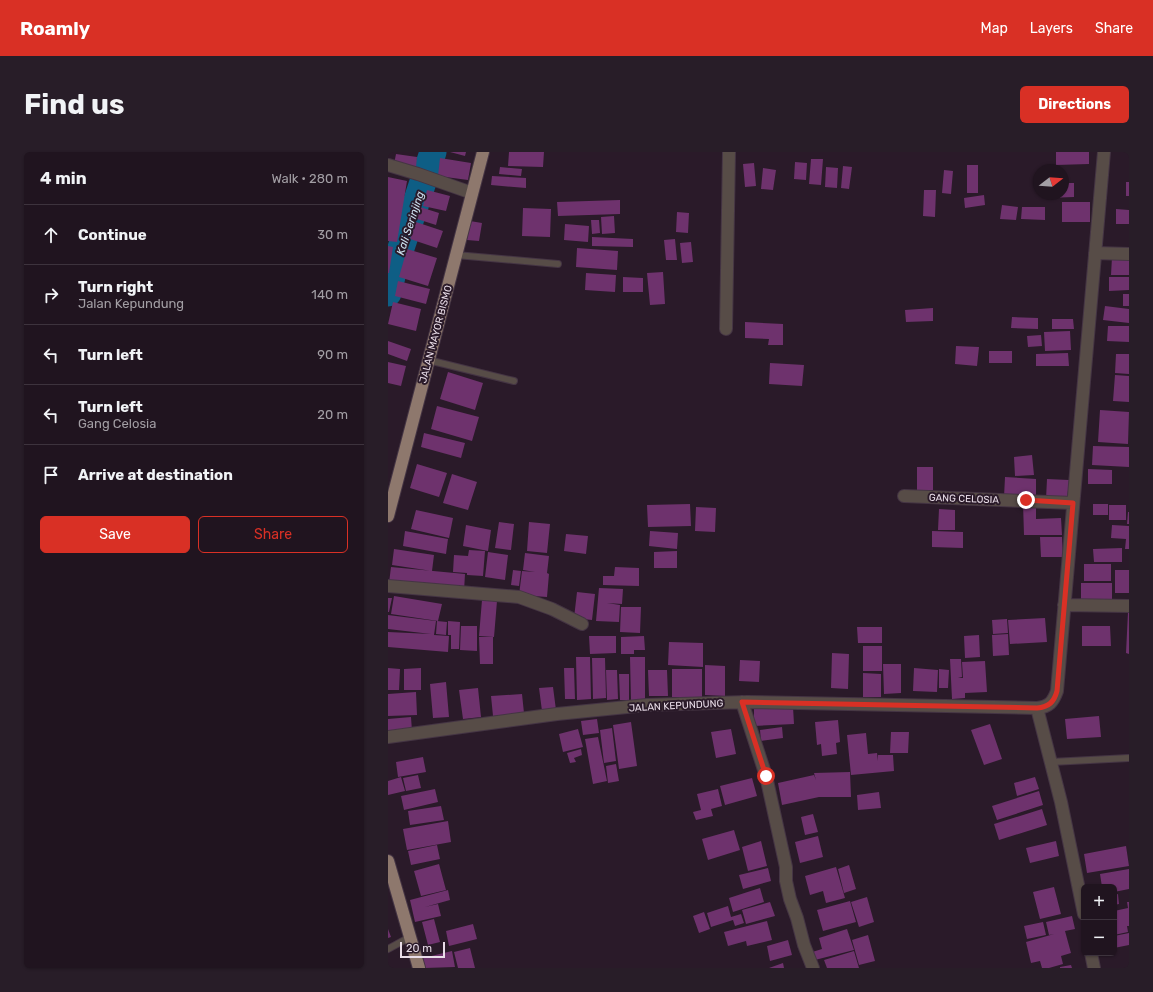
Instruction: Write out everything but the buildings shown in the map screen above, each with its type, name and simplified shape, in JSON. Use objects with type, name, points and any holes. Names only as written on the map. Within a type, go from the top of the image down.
[{"type":"main road","name":"JALAN MAYOR BISMO","points":[[388,516],[483,152]]},
{"type":"main road","points":[[388,861],[419,968]]},
{"type":"street","points":[[726,329],[730,152]]},
{"type":"street","points":[[1081,899],[1061,802],[1037,708],[1050,704],[1057,691],[1104,152]]},
{"type":"street","points":[[388,165],[472,193]]},
{"type":"street","points":[[1095,253],[1129,254]]},
{"type":"street","name":"GANG CELOSIA","points":[[904,496],[1073,503]]},
{"type":"street","points":[[388,586],[519,597],[552,609],[582,624]]},
{"type":"street","points":[[1064,605],[1129,606]]},
{"type":"street","points":[[742,702],[766,776],[786,867],[786,882],[790,899],[804,945],[813,968]]},
{"type":"street","name":"JALAN KEPUNDUNG","points":[[388,737],[557,714],[648,705],[742,702],[1037,708]]},
{"type":"street","points":[[1092,956],[1094,968]]},
{"type":"lane","points":[[456,255],[558,264]]},
{"type":"lane","points":[[428,360],[514,381]]},
{"type":"lane","points":[[1051,762],[1129,758]]},
{"type":"lane","points":[[388,948],[410,937]]},
{"type":"waterway","name":"Kali Serinjing","points":[[388,293],[393,272],[433,152]]},
{"type":"route","points":[[766,776],[742,702],[1037,708],[1050,704],[1057,691],[1073,503],[1026,500]]}]
